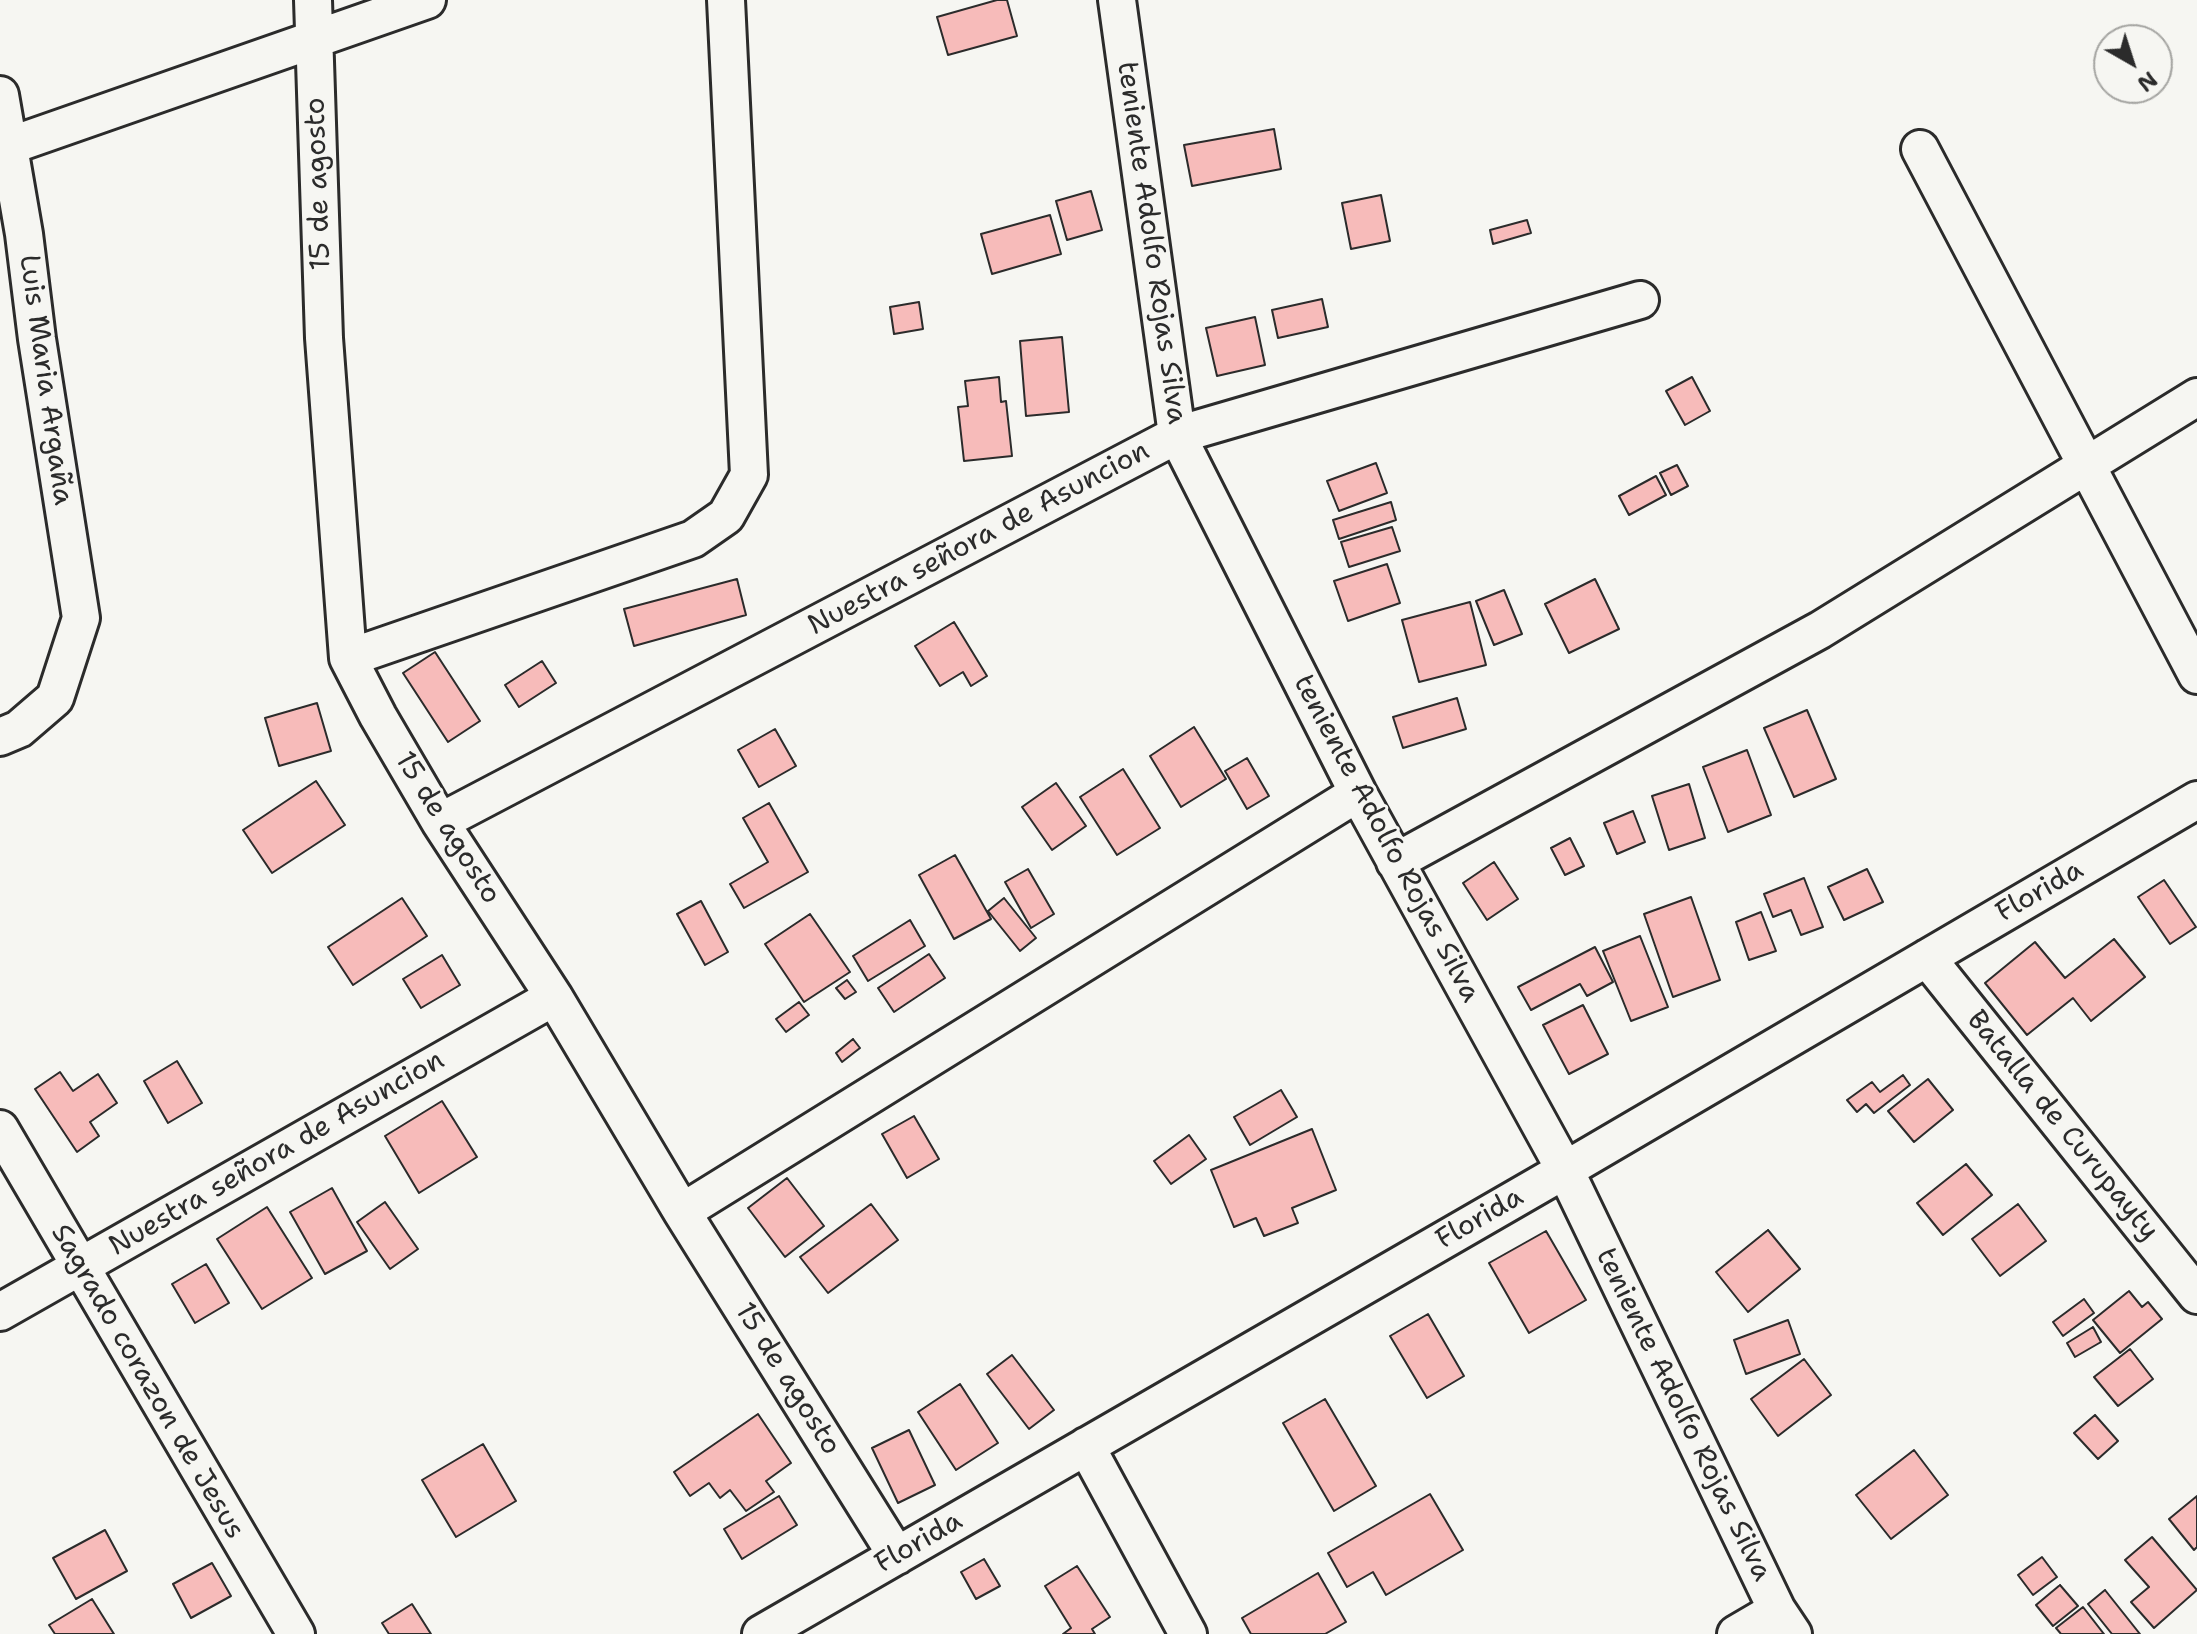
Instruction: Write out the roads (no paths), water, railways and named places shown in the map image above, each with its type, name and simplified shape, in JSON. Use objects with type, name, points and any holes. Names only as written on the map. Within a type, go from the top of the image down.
[{"type":"street","name":"15 de agosto","points":[[313,0],[324,338],[348,658],[440,822],[554,997],[682,1212],[897,1556]]},
{"type":"street","points":[[9,146],[427,0]]},
{"type":"street","points":[[348,658],[693,539],[726,516],[749,475],[726,0]]},
{"type":"street","name":"teniente Adolfo Rojas Silva","points":[[1117,0],[1177,435],[1358,793],[1565,1170],[1785,1622]]},
{"type":"street","name":"Luis Maria Argaña","points":[[0,95],[9,146],[12,238],[37,339],[81,618],[55,698],[19,729],[0,737]]},
{"type":"street","points":[[1920,149],[2197,675]]},
{"type":"street","name":"Nuestra señora de Asuncion","points":[[440,822],[1177,435],[1640,300]]},
{"type":"street","points":[[1395,862],[1820,630],[2197,397]]},
{"type":"street","points":[[682,1212],[1358,793]]},
{"type":"street","name":"Florida","points":[[761,1634],[1565,1170],[2197,800]]},
{"type":"street","name":"Batalla de Curupayty","points":[[1927,958],[2197,1295]]},
{"type":"street","name":"Nuestra señora de Asuncion","points":[[0,1312],[554,997]]},
{"type":"street","name":"Sagrado corazon de Jesus","points":[[0,1129],[296,1634]]},
{"type":"street","points":[[1086,1446],[1188,1634]]},
{"type":"street","points":[[1736,1634],[1785,1622]]}]
